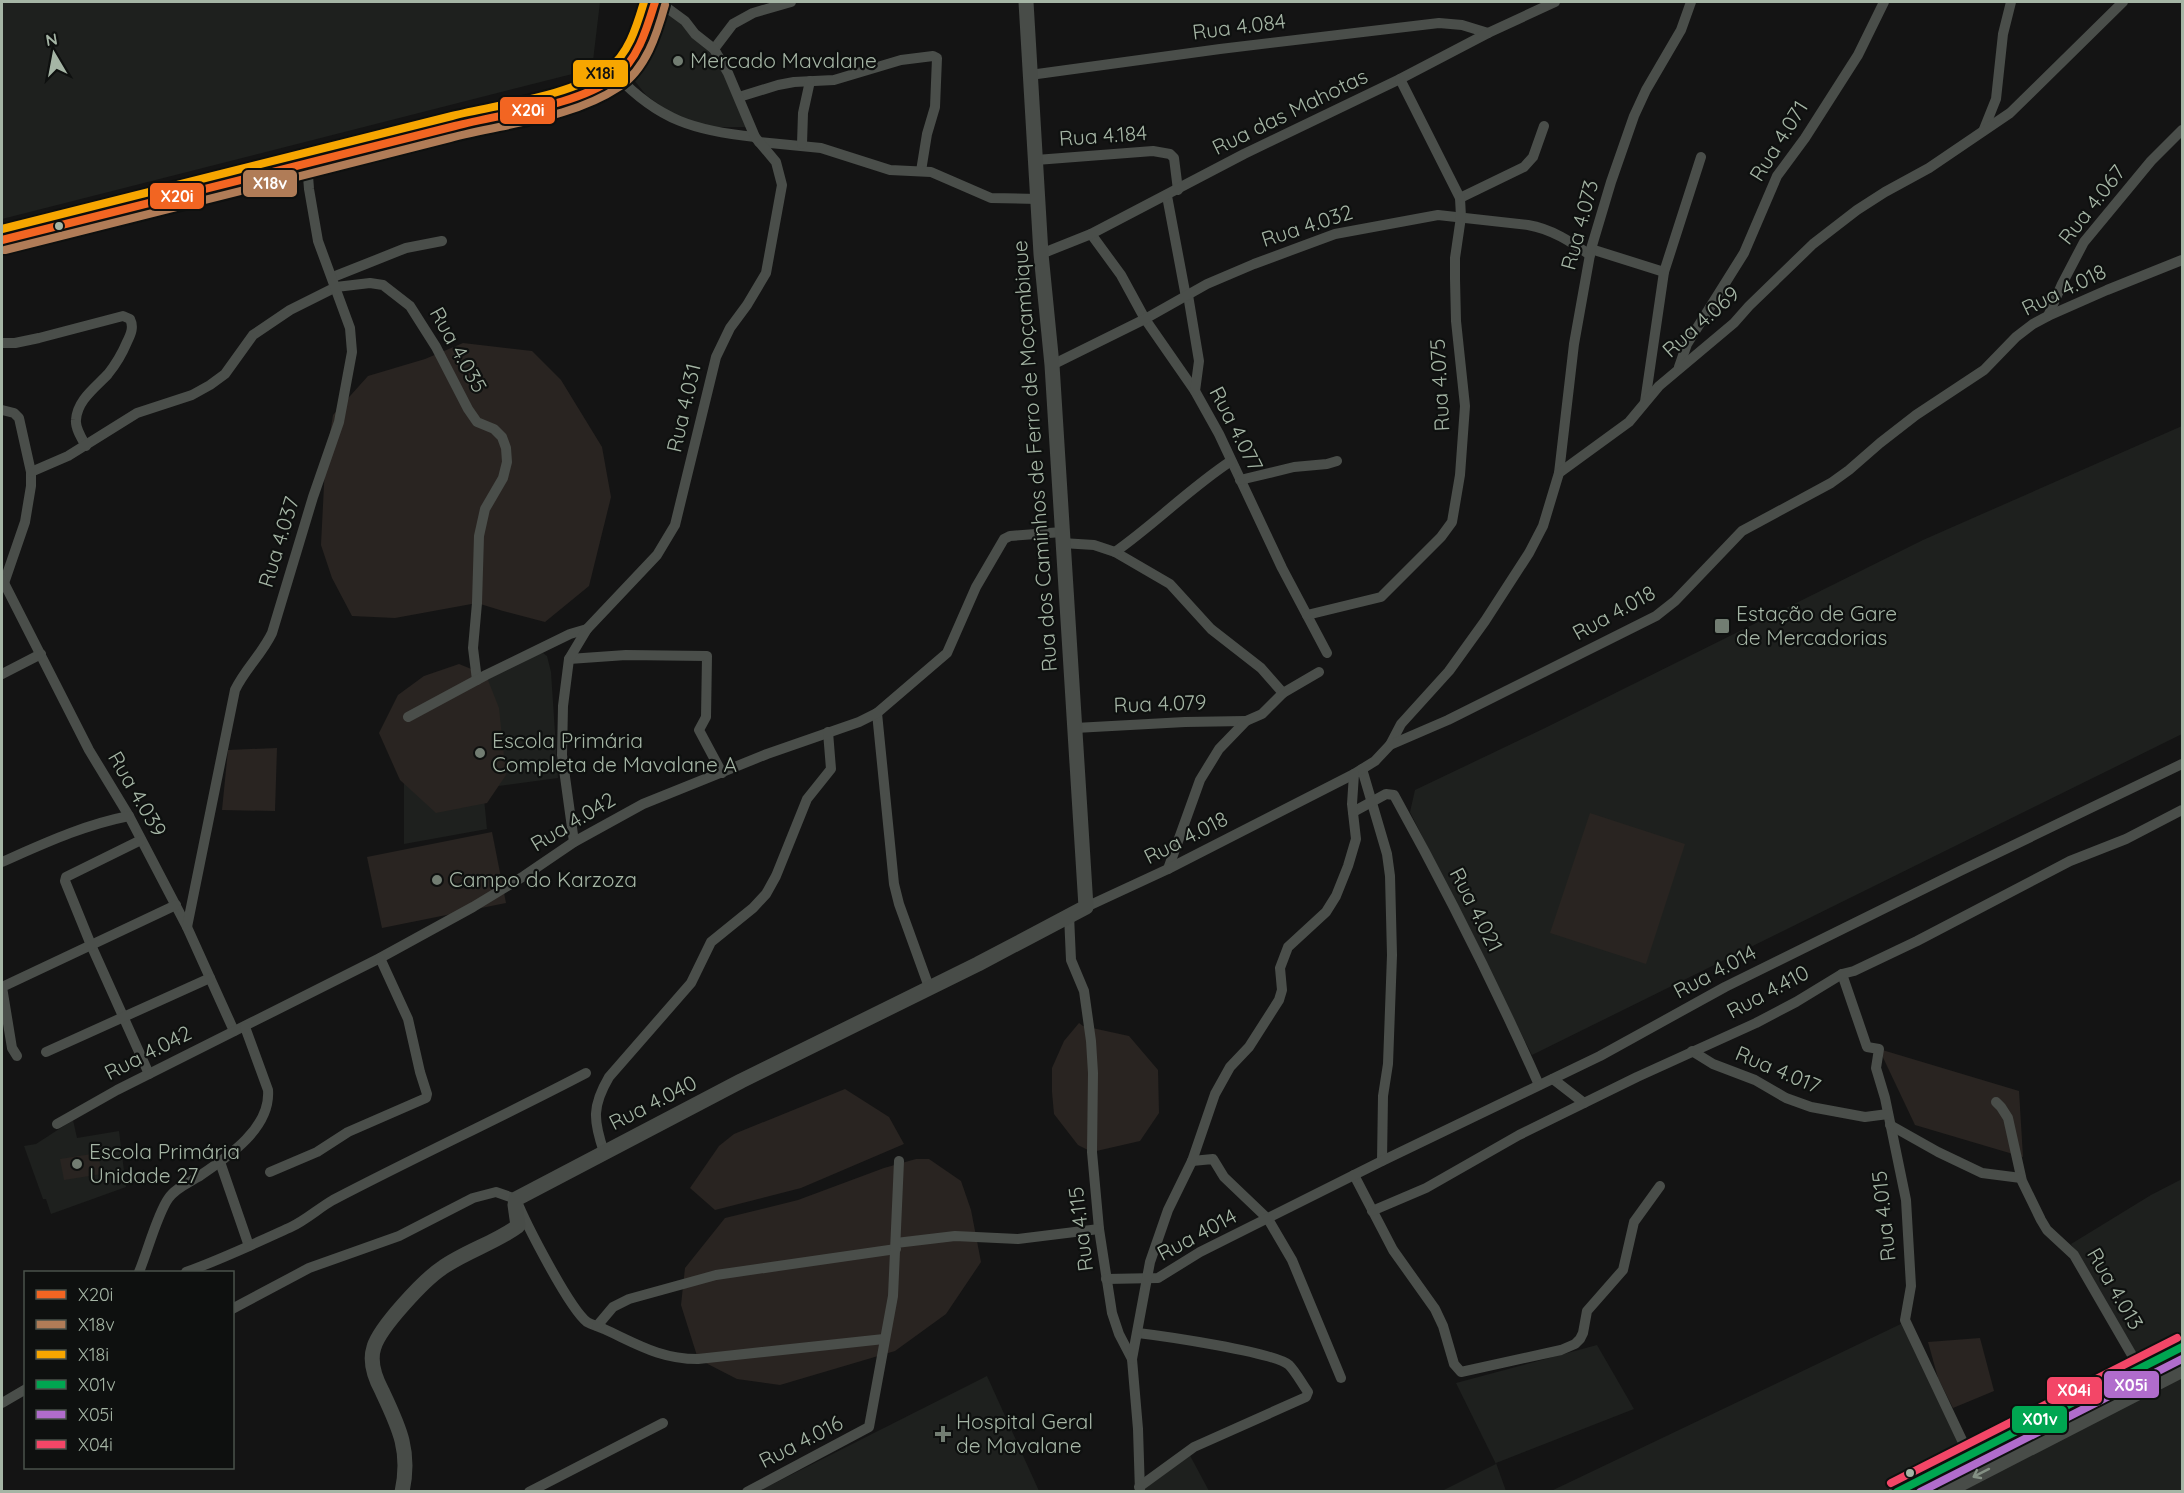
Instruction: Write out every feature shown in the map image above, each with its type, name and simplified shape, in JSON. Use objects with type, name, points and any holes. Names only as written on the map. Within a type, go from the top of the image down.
[{"type":"street","points":[[2,240],[307,163],[343,156],[599,88],[617,76],[634,55],[655,2]]},
{"type":"street","name":"Rua 4.031","points":[[574,842],[562,755],[563,706],[569,659],[587,629],[657,555],[675,525],[716,357],[730,327],[766,273],[782,185],[776,162],[757,139],[728,73],[714,49],[695,34],[685,21],[659,2]]},
{"type":"street","points":[[714,49],[733,24],[753,13],[791,2]]},
{"type":"street","name":"Rua dos Caminhos de Ferro de Moçambique","points":[[1026,2],[1041,254],[1052,365],[1086,907]]},
{"type":"street","name":"Rua das Mahotas","points":[[1041,254],[1091,234],[1244,154],[1401,80],[1488,33],[1555,2]]},
{"type":"street","name":"Rua 4.073","points":[[1559,473],[1574,344],[1591,252],[1611,182],[1634,116],[1646,90],[1681,30],[1691,2]]},
{"type":"street","name":"Rua 4.071","points":[[1679,368],[1687,344],[1744,253],[1777,176],[1858,55],[1884,2]]},
{"type":"street","points":[[1983,129],[1996,99],[2002,34],[2011,2]]},
{"type":"street","name":"Rua 4.069","points":[[1559,473],[1629,422],[1659,386],[1734,323],[1822,237],[1857,210],[1929,168],[1983,129],[2010,113],[2123,2]]},
{"type":"street","name":"Rua 4.084","points":[[1030,75],[1439,22],[1462,25],[1488,33]]},
{"type":"street","points":[[739,97],[778,85],[841,79],[902,60],[933,56],[937,58],[935,107],[927,134],[921,171]]},
{"type":"street","points":[[617,76],[632,92],[678,122],[708,131],[802,144],[847,155],[878,168],[931,172],[991,198],[1038,199]]},
{"type":"street","name":"Rua 4.075","points":[[1307,615],[1381,597],[1441,537],[1452,522],[1460,475],[1465,406],[1458,351],[1455,290],[1455,258],[1461,217],[1460,198],[1401,80]]},
{"type":"street","points":[[802,144],[803,113],[810,81]]},
{"type":"street","points":[[1460,198],[1524,167],[1533,157],[1544,126]]},
{"type":"street","name":"Rua 4.067","points":[[2048,316],[2084,242],[2151,162],[2182,130]]},
{"type":"street","name":"Rua 4.184","points":[[1036,160],[1126,152],[1164,152],[1174,158],[1178,190]]},
{"type":"street","points":[[1645,403],[1664,272],[1701,158]]},
{"type":"street","name":"Rua 4.037","points":[[188,927],[235,690],[243,673],[268,642],[272,633],[313,497],[339,422],[347,388],[353,340],[318,241],[313,221],[307,163]]},
{"type":"street","points":[[1167,196],[1199,361],[1195,391]]},
{"type":"street","name":"Rua 4.032","points":[[1052,365],[1145,319],[1207,284],[1254,264],[1335,234],[1438,216],[1541,227],[1591,252],[1664,272]]},
{"type":"street","name":"Rua 4.077","points":[[1091,234],[1121,275],[1145,319],[1195,391],[1219,434],[1239,480],[1328,653]]},
{"type":"street","points":[[31,472],[86,446],[112,427],[137,413],[192,395],[210,385],[225,374],[253,335],[334,282],[406,248],[442,241]]},
{"type":"street","name":"Rua 4.018","points":[[1086,907],[1168,869],[1358,772],[1375,761],[1390,746],[1448,720],[1656,616],[1670,605],[1742,531],[1830,483],[1849,470],[1916,415],[1984,370],[2016,337],[2048,316],[2182,260]]},
{"type":"street","name":"Rua 4.035","points":[[334,282],[384,285],[410,306],[436,347],[468,409],[477,422],[494,429],[502,437],[506,448],[507,462],[503,478],[485,509],[479,536],[473,648],[477,680]]},
{"type":"street","points":[[2,343],[15,343],[123,316],[130,319],[132,323],[130,334],[120,358],[89,393],[76,418],[75,423],[86,446]]},
{"type":"street","points":[[2,410],[14,413],[20,418],[31,472],[25,522],[3,581]]},
{"type":"street","points":[[1115,552],[1156,522],[1231,460]]},
{"type":"street","points":[[1239,480],[1294,467],[1337,461]]},
{"type":"street","points":[[1390,746],[1401,724],[1436,688],[1455,663],[1529,553],[1542,526],[1559,473]]},
{"type":"street","name":"Rua 4.042","points":[[57,1124],[149,1074],[380,958],[503,888],[574,842],[643,804],[859,722],[877,713],[947,653],[976,587],[1004,539],[1010,536],[1062,538]]},
{"type":"street","points":[[1062,538],[1115,552],[1170,584],[1211,628],[1261,668],[1283,693]]},
{"type":"street","name":"Rua 4.039","points":[[3,581],[89,750],[129,816],[188,927],[210,978],[239,1029],[268,1090],[268,1098],[262,1115],[252,1132],[220,1162],[169,1198],[139,1271]]},
{"type":"street","points":[[408,717],[570,634],[587,629]]},
{"type":"street","points":[[2,674],[41,654]]},
{"type":"street","points":[[569,659],[626,655],[707,656],[706,717],[699,730],[722,773]]},
{"type":"street","points":[[1168,869],[1192,801],[1211,761],[1229,738],[1246,722],[1262,714],[1283,693],[1319,672]]},
{"type":"street","points":[[877,713],[894,884],[929,987]]},
{"type":"street","name":"Rua 4.079","points":[[1075,728],[1165,722],[1246,722]]},
{"type":"street","points":[[604,1152],[598,1136],[596,1121],[596,1104],[599,1094],[609,1077],[691,983],[711,942],[753,908],[766,894],[776,876],[807,799],[831,769],[828,732]]},
{"type":"street","name":"Rua 4.014","points":[[1268,1219],[1354,1174],[1630,1040],[1725,987],[2182,764]]},
{"type":"street","points":[[1358,772],[1371,801],[1387,854],[1390,876],[1392,929],[1388,1064],[1383,1096],[1382,1161]]},
{"type":"street","points":[[1132,1359],[1150,1262],[1168,1210],[1191,1161],[1215,1094],[1230,1067],[1249,1047],[1279,1000],[1282,990],[1280,968],[1288,946],[1326,912],[1336,896],[1355,846],[1353,812],[1358,772]]},
{"type":"street","name":"Rua 4.021","points":[[1353,812],[1386,794],[1394,795],[1492,984],[1539,1085]]},
{"type":"street","name":"Rua 4.410","points":[[1372,1211],[1426,1188],[1520,1135],[1692,1051],[1776,1013],[1842,974],[1854,971],[1917,940],[2070,861],[2126,839],[2182,810]]},
{"type":"street","points":[[2,862],[70,832],[99,822],[129,816]]},
{"type":"street","points":[[141,840],[65,878],[91,945],[149,1074]]},
{"type":"street","points":[[17,1056],[12,1048],[2,987],[176,905]]},
{"type":"street","name":"Rua 4.040","points":[[516,1199],[604,1152],[1026,940],[1086,907]]},
{"type":"street","name":"Rua 4.115","points":[[1069,915],[1071,960],[1084,992],[1091,1041],[1092,1152],[1106,1279],[1112,1313],[1119,1334],[1132,1359],[1138,1429],[1139,1489]]},
{"type":"street","points":[[270,1172],[317,1152],[348,1132],[426,1098],[408,1019],[380,958]]},
{"type":"street","name":"Rua 4.015","points":[[1842,974],[1867,1047],[1879,1049],[1876,1068],[1906,1200],[1908,1219],[1911,1286],[1905,1320],[1969,1455]]},
{"type":"street","points":[[45,1052],[210,978]]},
{"type":"street","name":"Rua 4.017","points":[[1692,1051],[1713,1064],[1755,1080],[1786,1098],[1810,1107],[1889,1120]]},
{"type":"street","points":[[188,1271],[292,1226],[331,1201],[586,1073]]},
{"type":"street","points":[[1553,1078],[1584,1104]]},
{"type":"street","name":"Rua 4.013","points":[[1996,1102],[2008,1118],[2021,1178],[2041,1220],[2047,1230],[2074,1255],[2140,1369]]},
{"type":"street","points":[[1889,1120],[1967,1167],[1996,1177],[2021,1178]]},
{"type":"street","points":[[1191,1161],[1213,1159],[1224,1177],[1268,1219],[1292,1260],[1341,1378]]},
{"type":"street","points":[[516,1199],[522,1215],[569,1299],[584,1320],[640,1347],[686,1359],[884,1339],[893,1296],[898,1161]]},
{"type":"street","points":[[220,1162],[249,1246]]},
{"type":"street","points":[[1354,1174],[1393,1250],[1435,1309],[1443,1326],[1454,1364],[1464,1372],[1561,1350],[1575,1344],[1583,1333],[1587,1311],[1623,1270],[1634,1222],[1660,1186]]},
{"type":"street","points":[[234,1308],[309,1268],[399,1236],[473,1198],[496,1192],[516,1199]]},
{"type":"street","points":[[402,1491],[406,1474],[404,1448],[398,1426],[373,1368],[374,1348],[386,1328],[430,1277],[464,1254],[518,1226],[514,1205],[516,1199]]},
{"type":"street","name":"Rua 4014","points":[[1106,1279],[1158,1278],[1200,1252],[1268,1219]]},
{"type":"street","points":[[597,1326],[614,1307],[629,1299],[716,1275],[955,1236],[1018,1239],[1099,1229]]},
{"type":"street","points":[[1138,1333],[1250,1352],[1283,1362],[1288,1365],[1308,1392],[1306,1397],[1194,1447],[1139,1489]]},
{"type":"street","name":"Rua 4.016","points":[[747,1491],[866,1430],[871,1424],[884,1339]]},
{"type":"street","points":[[1896,1491],[2182,1347]]},
{"type":"street","points":[[1945,1491],[2182,1370]]},
{"type":"street","points":[[2,1403],[24,1390]]},
{"type":"street","points":[[529,1491],[663,1423]]},
{"type":"shaded area","points":[[2,2],[600,2],[592,69],[2,219]]},
{"type":"shaded area","name":"Mercado Mavalane","points":[[661,7],[715,51],[750,127],[702,127],[676,117],[646,95],[630,75]]},
{"type":"shaded area","points":[[463,343],[532,351],[561,380],[602,447],[611,497],[589,586],[545,622],[477,603],[395,618],[352,616],[332,578],[321,545],[325,465],[333,415],[368,376],[425,359]]},
{"type":"shaded area","points":[[2182,426],[2182,734],[1532,1055],[1410,812],[1415,790],[1923,540]]},
{"type":"shaded area","name":"Escola Primária Completa de Mavalane A","points":[[543,653],[547,656],[551,672],[558,778],[483,788],[487,829],[404,844],[404,726],[530,656]]},
{"type":"shaded area","points":[[459,664],[486,675],[499,708],[506,775],[487,803],[436,813],[400,780],[379,733],[398,695],[424,676]]},
{"type":"shaded area","points":[[277,748],[275,811],[222,810],[228,750]]},
{"type":"shaded area","points":[[1590,813],[1685,844],[1646,964],[1550,933]]},
{"type":"shaded area","name":"Campo do Karzoza","points":[[492,832],[506,903],[382,928],[367,857]]},
{"type":"shaded area","points":[[1079,1023],[1083,1026],[1129,1036],[1158,1070],[1159,1113],[1140,1141],[1092,1152],[1078,1145],[1054,1114],[1052,1068],[1064,1041]]},
{"type":"shaded area","points":[[1879,1049],[2019,1091],[2023,1157],[1915,1125]]},
{"type":"shaded area","points":[[845,1089],[889,1117],[904,1144],[801,1188],[715,1210],[690,1188],[719,1146],[734,1134]]},
{"type":"shaded area","name":"Escola Primária Unidade 27","points":[[73,1120],[77,1138],[119,1131],[126,1187],[51,1214],[46,1199],[43,1199],[24,1146],[36,1144]]},
{"type":"shaded area","points":[[98,1153],[102,1174],[64,1180],[60,1159]]},
{"type":"shaded area","points":[[916,1159],[929,1159],[961,1181],[971,1210],[981,1262],[946,1314],[895,1351],[780,1385],[737,1379],[698,1359],[681,1305],[685,1268],[725,1218],[798,1200],[884,1168]]},
{"type":"shaded area","points":[[2182,1179],[2182,1491],[1549,1492],[1905,1322],[1978,1474],[2151,1387],[2071,1244],[2151,1195]]},
{"type":"shaded area","points":[[1980,1338],[1994,1391],[1953,1408],[1938,1378],[1928,1342]]},
{"type":"shaded area","points":[[1597,1345],[1634,1409],[1496,1463],[1506,1491],[1440,1492],[1496,1464],[1456,1383]]},
{"type":"shaded area","name":"Hospital Geral de Mavalane","points":[[987,1376],[1039,1491],[759,1491]]},
{"type":"shaded area","points":[[1187,1450],[1209,1491],[1140,1491]]},
{"type":"transit line","name":"X18i","points":[[2,229],[452,116],[554,93],[574,86],[608,69],[622,55],[644,2]]},
{"type":"transit line","name":"X20i","points":[[2,240],[455,126],[538,108],[580,95],[615,77],[630,62],[641,43],[655,2]]},
{"type":"transit line","name":"X18v","points":[[5,250],[450,138],[538,119],[580,106],[619,87],[636,71],[654,39],[665,5]]},
{"type":"transit line","name":"X04i","points":[[1891,1483],[2177,1338]]},
{"type":"transit line","name":"X01v","points":[[1897,1492],[2182,1347]]},
{"type":"transit line","name":"X05i","points":[[1920,1492],[2182,1359]]},
{"type":"place","name":"Mercado Mavalane","points":[[678,61]]},
{"type":"place","name":"Estação de Gare de Mercadorias","points":[[1722,626]]},
{"type":"place","name":"Escola Primária Completa de Mavalane A","points":[[480,753]]},
{"type":"place","name":"Campo do Karzoza","points":[[437,880]]},
{"type":"place","name":"Escola Primária Unidade 27","points":[[77,1164]]},
{"type":"place","name":"Hospital Geral de Mavalane","points":[[943,1434]]}]
